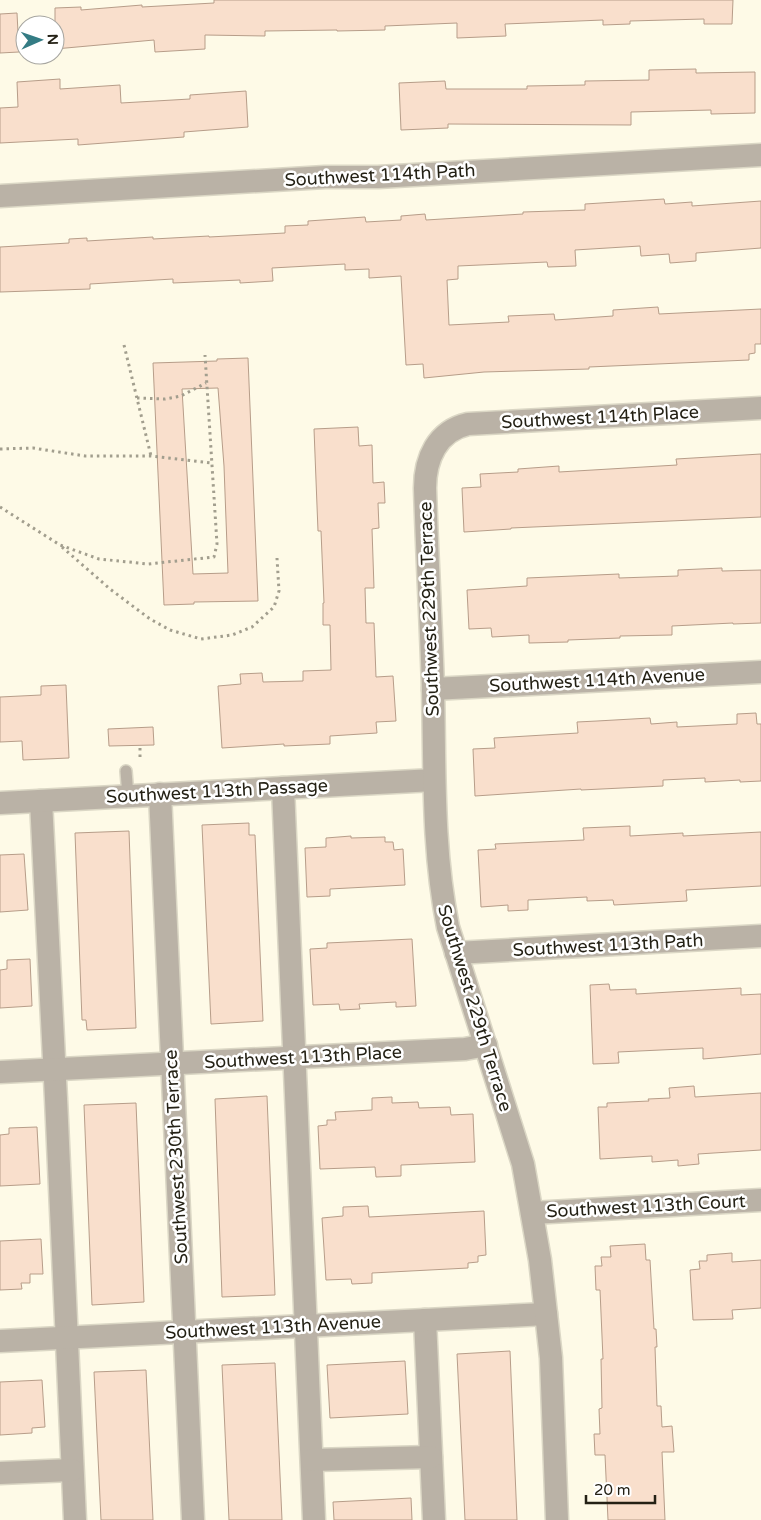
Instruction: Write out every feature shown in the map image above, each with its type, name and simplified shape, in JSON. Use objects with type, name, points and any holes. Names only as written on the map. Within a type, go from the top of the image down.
[{"type":"street","name":"Southwest 114th Path","points":[[0,196],[761,155]]},
{"type":"street","name":"Southwest 114th Place","points":[[442,437],[453,429],[468,424],[761,408]]},
{"type":"street","name":"Southwest 229th Terrace","points":[[442,437],[434,448],[426,468],[425,478],[433,689],[434,780],[441,892],[448,927],[523,1164],[540,1260],[551,1358],[557,1520]]},
{"type":"street","name":"Southwest 114th Avenue","points":[[433,689],[761,672]]},
{"type":"street","name":"Southwest 113th Passage","points":[[0,803],[434,780]]},
{"type":"street","points":[[283,788],[314,1520]]},
{"type":"street","name":"Southwest 230th Terrace","points":[[160,794],[193,1520]]},
{"type":"street","points":[[41,801],[55,1069],[74,1520]]},
{"type":"street","name":"Southwest 113th Path","points":[[456,953],[761,936]]},
{"type":"street","name":"Southwest 113th Place","points":[[0,1072],[464,1049],[486,1045]]},
{"type":"street","name":"Southwest 113th Court","points":[[532,1213],[761,1200]]},
{"type":"street","name":"Southwest 113th Avenue","points":[[0,1341],[546,1314]]},
{"type":"street","points":[[425,1320],[434,1520]]},
{"type":"street","points":[[312,1460],[431,1456]]},
{"type":"street","points":[[0,1473],[72,1470]]},
{"type":"lane","points":[[126,770],[128,796]]},
{"type":"path","points":[[124,345],[150,456]]},
{"type":"path","points":[[60,545],[99,559],[148,564],[214,557],[217,544],[204,355]]},
{"type":"path","points":[[137,398],[165,399],[181,396],[206,383]]},
{"type":"path","points":[[0,449],[32,448],[85,456],[150,456],[212,463]]},
{"type":"path","points":[[0,507],[60,545],[110,589],[150,620],[170,630],[201,639],[232,635],[252,627],[274,607],[280,591],[277,558]]},
{"type":"building","points":[[214,0],[733,0],[732,24],[704,24],[704,19],[630,21],[630,24],[603,25],[603,20],[505,24],[506,36],[457,38],[457,23],[385,26],[385,30],[265,31],[265,36],[205,35],[205,49],[155,52],[154,40],[65,48],[65,15],[55,15],[55,8],[81,7],[81,10],[142,5],[142,7],[214,3]]},
{"type":"building","points":[[17,13],[15,15],[15,52],[0,53],[0,14]]},
{"type":"building","points":[[696,69],[696,73],[755,72],[755,113],[711,114],[711,110],[631,112],[631,125],[448,124],[448,128],[401,130],[399,83],[445,81],[446,89],[527,89],[527,86],[585,85],[585,81],[649,80],[649,70]]},
{"type":"building","points":[[60,79],[60,89],[120,85],[121,103],[190,99],[190,95],[246,91],[248,127],[184,132],[184,137],[78,145],[78,139],[0,143],[0,108],[18,107],[17,82]]},
{"type":"building","points":[[664,199],[665,204],[692,202],[692,206],[761,201],[761,248],[696,253],[696,261],[670,263],[669,254],[641,256],[640,246],[575,250],[576,266],[548,267],[547,262],[458,266],[458,279],[447,280],[449,325],[509,322],[508,316],[554,314],[555,320],[613,316],[613,310],[658,307],[659,314],[761,309],[761,344],[755,344],[755,353],[749,354],[749,360],[589,367],[589,369],[484,372],[424,378],[423,364],[406,365],[401,276],[369,278],[369,269],[345,270],[345,264],[272,268],[273,281],[240,283],[240,280],[173,283],[173,279],[90,284],[90,289],[0,292],[0,247],[69,243],[69,239],[87,238],[87,241],[285,233],[285,226],[308,225],[308,221],[365,217],[366,222],[401,220],[401,216],[425,214],[426,220],[523,214],[523,212],[585,210],[585,204]]},
{"type":"building","points":[[248,358],[258,601],[194,602],[194,604],[164,605],[153,363],[217,361],[217,359]],"holes":[[[218,388],[224,466],[228,573],[193,574],[182,389]]]},
{"type":"building","points":[[358,427],[359,446],[372,445],[373,483],[384,482],[385,503],[378,503],[379,528],[372,529],[374,588],[365,588],[366,623],[374,623],[376,677],[393,676],[396,721],[376,722],[377,733],[330,736],[330,744],[284,746],[284,744],[222,748],[218,686],[241,684],[240,674],[262,673],[263,682],[303,681],[303,671],[331,670],[330,625],[323,625],[321,531],[318,531],[314,429]]},
{"type":"building","points":[[761,454],[761,517],[511,528],[464,532],[462,488],[481,487],[480,474],[518,472],[518,469],[559,466],[559,472],[677,465],[676,459]]},
{"type":"building","points":[[722,568],[722,571],[761,570],[761,623],[672,626],[672,635],[620,636],[620,638],[568,640],[568,642],[529,643],[529,635],[492,637],[491,628],[469,629],[467,590],[527,586],[527,578],[619,574],[619,578],[678,576],[678,570]]},
{"type":"building","points":[[66,685],[69,758],[23,760],[22,741],[0,742],[0,697],[41,695],[41,686]]},
{"type":"building","points":[[756,713],[757,724],[761,724],[761,781],[705,782],[705,778],[663,780],[663,786],[475,796],[473,749],[495,748],[494,738],[578,733],[577,722],[650,718],[651,724],[677,722],[677,727],[737,724],[737,714]]},
{"type":"building","points":[[153,727],[154,745],[109,746],[108,729]]},
{"type":"building","points":[[249,823],[249,835],[255,835],[263,1021],[211,1024],[202,825]]},
{"type":"building","points":[[630,826],[630,836],[683,833],[683,836],[761,832],[761,886],[686,890],[687,901],[614,905],[613,900],[587,901],[587,897],[528,900],[528,910],[508,911],[508,905],[481,907],[478,850],[496,849],[495,844],[584,840],[583,828]]},
{"type":"building","points":[[129,831],[136,1028],[87,1030],[86,1020],[82,1020],[75,833]]},
{"type":"building","points":[[351,836],[351,838],[385,837],[385,842],[393,842],[394,850],[403,849],[405,885],[330,889],[330,896],[307,897],[305,848],[326,847],[326,838]]},
{"type":"building","points":[[24,854],[28,910],[0,912],[0,855]]},
{"type":"building","points":[[412,939],[416,1006],[396,1007],[396,1002],[359,1004],[360,1009],[340,1010],[339,1004],[313,1005],[310,949],[327,948],[327,943]]},
{"type":"building","points":[[30,959],[32,1006],[0,1008],[0,970],[7,969],[7,960]]},
{"type":"building","points":[[609,984],[610,990],[636,989],[636,994],[741,988],[741,995],[761,994],[761,1054],[703,1059],[703,1048],[618,1052],[619,1063],[593,1064],[590,985]]},
{"type":"building","points":[[694,1086],[695,1097],[761,1093],[761,1150],[698,1154],[699,1164],[678,1166],[678,1160],[652,1162],[652,1156],[600,1159],[598,1107],[607,1107],[607,1103],[670,1098],[669,1088]]},
{"type":"building","points":[[267,1096],[275,1295],[222,1297],[215,1099]]},
{"type":"building","points":[[392,1097],[392,1103],[418,1102],[419,1108],[450,1107],[451,1115],[473,1114],[475,1162],[401,1165],[401,1176],[376,1177],[375,1167],[320,1169],[318,1126],[327,1125],[327,1120],[336,1120],[335,1112],[372,1110],[372,1098]]},
{"type":"building","points":[[136,1103],[144,1302],[92,1305],[84,1105]]},
{"type":"building","points":[[37,1127],[40,1184],[0,1186],[0,1135],[9,1134],[9,1128]]},
{"type":"building","points":[[368,1206],[369,1217],[484,1211],[486,1255],[478,1256],[478,1262],[468,1263],[468,1268],[372,1273],[372,1283],[352,1284],[351,1279],[326,1280],[322,1218],[343,1216],[343,1207]]},
{"type":"building","points":[[41,1239],[43,1274],[30,1274],[30,1283],[21,1283],[22,1289],[0,1290],[0,1241]]},
{"type":"building","points":[[645,1244],[646,1260],[650,1260],[654,1329],[656,1329],[657,1406],[661,1406],[662,1427],[672,1426],[674,1452],[662,1452],[665,1520],[608,1520],[605,1455],[595,1455],[594,1434],[600,1434],[599,1409],[602,1408],[601,1359],[603,1359],[600,1290],[596,1290],[595,1266],[602,1266],[601,1257],[611,1257],[610,1246]]},
{"type":"building","points":[[732,1253],[732,1262],[761,1260],[761,1308],[732,1310],[733,1319],[693,1320],[690,1270],[700,1269],[699,1261],[707,1261],[707,1255]]},
{"type":"building","points":[[510,1351],[517,1520],[465,1520],[457,1354]]},
{"type":"building","points":[[405,1361],[408,1414],[330,1418],[327,1365]]},
{"type":"building","points":[[275,1363],[282,1520],[229,1520],[222,1365]]},
{"type":"building","points":[[146,1370],[153,1520],[101,1520],[94,1372]]},
{"type":"building","points":[[42,1380],[45,1427],[32,1428],[32,1433],[0,1435],[0,1382]]},
{"type":"building","points":[[411,1498],[412,1520],[334,1520],[333,1502]]}]
